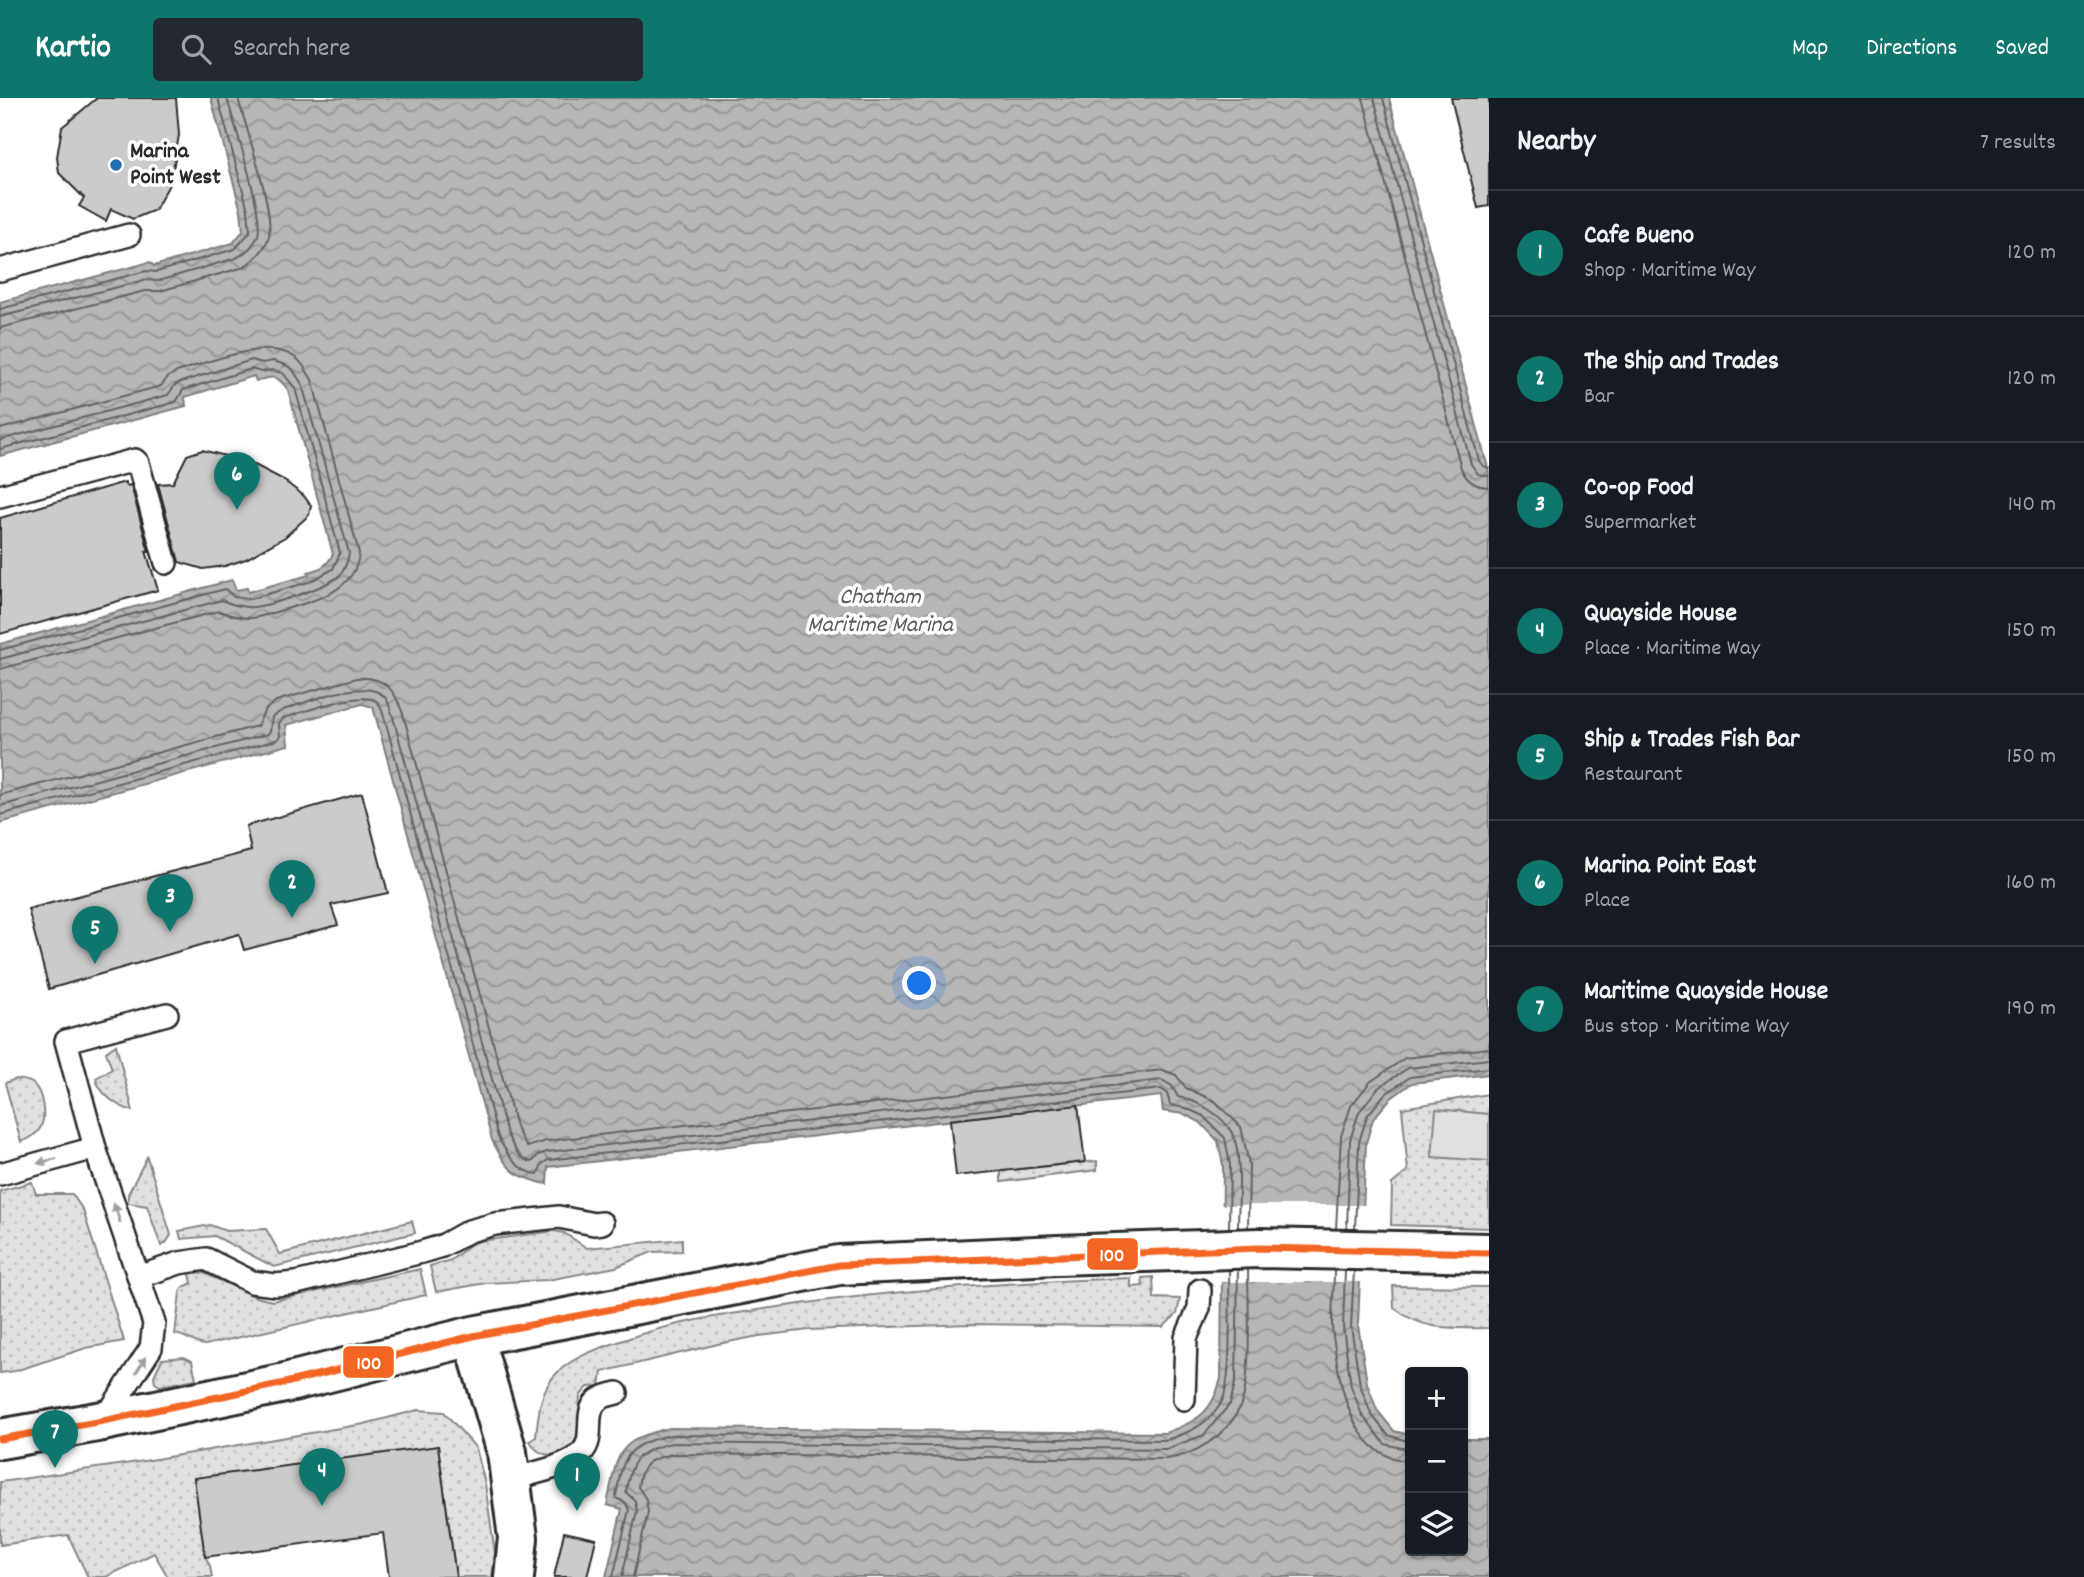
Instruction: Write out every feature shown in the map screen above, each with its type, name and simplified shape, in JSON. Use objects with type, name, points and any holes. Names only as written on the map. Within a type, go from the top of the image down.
[{"type":"street","points":[[0,1439],[103,1421],[285,1383],[473,1336],[839,1265],[1259,1248],[1489,1253]]},
{"type":"street","points":[[473,1336],[506,1452],[518,1538],[514,1577]]},
{"type":"lane","points":[[0,270],[130,235]]},
{"type":"lane","points":[[0,496],[135,460],[166,563]]},
{"type":"lane","points":[[103,1421],[151,1348],[154,1323],[95,1148],[66,1041],[167,1014]]},
{"type":"lane","points":[[0,1174],[95,1148]]},
{"type":"lane","points":[[139,1277],[179,1263],[206,1259],[252,1282],[275,1285],[296,1283],[422,1252],[442,1246],[469,1230],[495,1224],[559,1217],[594,1224],[603,1223]]},
{"type":"lane","points":[[1184,1399],[1176,1365],[1199,1308],[1200,1290]]},
{"type":"lane","points":[[510,1479],[567,1462],[583,1452],[588,1442],[594,1404],[599,1399],[617,1393]]},
{"type":"shaded area","points":[[116,1045],[133,1111],[110,1099],[96,1078],[112,1069],[106,1052]]},
{"type":"shaded area","points":[[16,1079],[29,1081],[36,1087],[43,1112],[39,1130],[21,1142],[5,1083]]},
{"type":"shaded area","points":[[1489,1094],[1489,1228],[1391,1225],[1392,1184],[1408,1171],[1402,1108]]},
{"type":"shaded area","points":[[1436,1109],[1489,1114],[1489,1161],[1432,1157]]},
{"type":"shaded area","points":[[147,1157],[171,1235],[161,1246],[147,1206],[128,1203],[128,1194]]},
{"type":"shaded area","points":[[1097,1161],[1097,1170],[1001,1182],[1001,1171]]},
{"type":"shaded area","points":[[32,1182],[36,1194],[72,1194],[83,1210],[124,1341],[86,1348],[15,1371],[0,1373],[0,1191]]},
{"type":"shaded area","points":[[412,1221],[415,1233],[274,1267],[215,1236],[181,1239],[179,1231],[210,1225],[226,1231],[266,1229],[280,1254]]},
{"type":"shaded area","points":[[555,1231],[564,1233],[587,1248],[682,1239],[682,1251],[652,1252],[616,1267],[548,1280],[486,1283],[436,1292],[430,1266],[451,1260],[471,1244]]},
{"type":"shaded area","points":[[420,1269],[426,1295],[205,1345],[175,1334],[180,1293],[182,1288],[192,1283],[190,1274],[195,1272],[204,1273],[256,1297],[272,1301]]},
{"type":"shaded area","points":[[1153,1277],[1154,1298],[1180,1299],[1177,1314],[1163,1327],[970,1324],[809,1330],[759,1336],[602,1372],[600,1386],[588,1387],[580,1396],[579,1431],[567,1450],[549,1455],[537,1450],[530,1441],[536,1437],[541,1403],[547,1387],[563,1367],[594,1351],[661,1328],[749,1311],[919,1290],[1131,1278],[1131,1287],[1143,1286],[1142,1278]]},
{"type":"shaded area","points":[[1393,1286],[1489,1287],[1489,1328],[1439,1327],[1405,1316],[1394,1308]]},
{"type":"shaded area","points":[[184,1357],[192,1361],[196,1379],[160,1386],[155,1383],[154,1376],[162,1359]]},
{"type":"shaded area","points":[[418,1410],[444,1412],[476,1448],[485,1484],[495,1553],[492,1577],[456,1577],[438,1446],[195,1478],[205,1556],[212,1577],[168,1577],[154,1553],[106,1577],[88,1577],[68,1535],[0,1545],[0,1482],[364,1424]]},
{"type":"water","name":"Chatham Maritime Marina","points":[[211,98],[1389,98],[1489,472],[1489,1074],[1412,1083],[1390,1099],[1373,1119],[1366,1143],[1358,1325],[1367,1383],[1377,1410],[1394,1431],[1405,1434],[1405,1556],[1468,1556],[1468,1439],[1489,1439],[1489,1577],[606,1577],[622,1509],[607,1505],[617,1461],[629,1444],[670,1428],[1165,1433],[1194,1420],[1208,1408],[1221,1378],[1223,1165],[1218,1141],[1200,1122],[1184,1114],[1163,1111],[1161,1096],[548,1167],[547,1184],[513,1171],[502,1159],[492,1140],[373,707],[362,704],[286,725],[288,745],[0,823],[0,644],[232,580],[236,590],[247,588],[248,592],[309,575],[308,572],[326,564],[333,554],[288,390],[281,381],[274,378],[256,381],[254,376],[185,397],[186,406],[0,456],[0,302],[150,262],[154,266],[233,243],[243,231],[241,211]]},
{"type":"pier","points":[[1219,1205],[1367,1205],[1364,1282],[1218,1282]]},
{"type":"building","name":"Marina Point West","points":[[97,98],[176,98],[179,135],[171,181],[155,210],[133,219],[111,209],[106,221],[79,206],[84,198],[59,173],[57,157],[62,127]]},
{"type":"building","points":[[1451,98],[1489,98],[1489,206],[1478,208]]},
{"type":"building","points":[[202,450],[249,462],[282,479],[304,496],[311,506],[309,515],[285,537],[246,559],[203,569],[179,562],[158,484],[173,483],[187,455]]},
{"type":"building","points":[[125,482],[126,486],[131,485],[158,590],[0,634],[0,518]]},
{"type":"building","points":[[362,793],[388,893],[331,905],[338,925],[244,950],[239,934],[49,989],[28,909],[251,851],[246,826]]},
{"type":"building","points":[[1078,1105],[1085,1162],[956,1176],[950,1120]]},
{"type":"building","points":[[438,1446],[456,1577],[389,1577],[383,1533],[205,1557],[194,1478]]},
{"type":"building","points":[[564,1532],[596,1539],[587,1577],[554,1577]]},
{"type":"transit line","name":"100","points":[[0,1439],[103,1421],[285,1383],[473,1336],[839,1265],[1259,1248],[1489,1253]]},
{"type":"place","name":"Marina Point West","points":[[116,165]]},
{"type":"place","name":"Marina Point East","points":[[237,510]]},
{"type":"place","name":"The Ship and Trades","points":[[292,918]]},
{"type":"place","name":"Co-op Food","points":[[170,932]]},
{"type":"place","name":"Ship & Trades Fish Bar","points":[[95,964]]},
{"type":"place","name":"Maritime Quayside House","points":[[55,1468]]},
{"type":"place","name":"Quayside House","points":[[322,1506]]},
{"type":"place","name":"Cafe Bueno","points":[[577,1511]]}]
